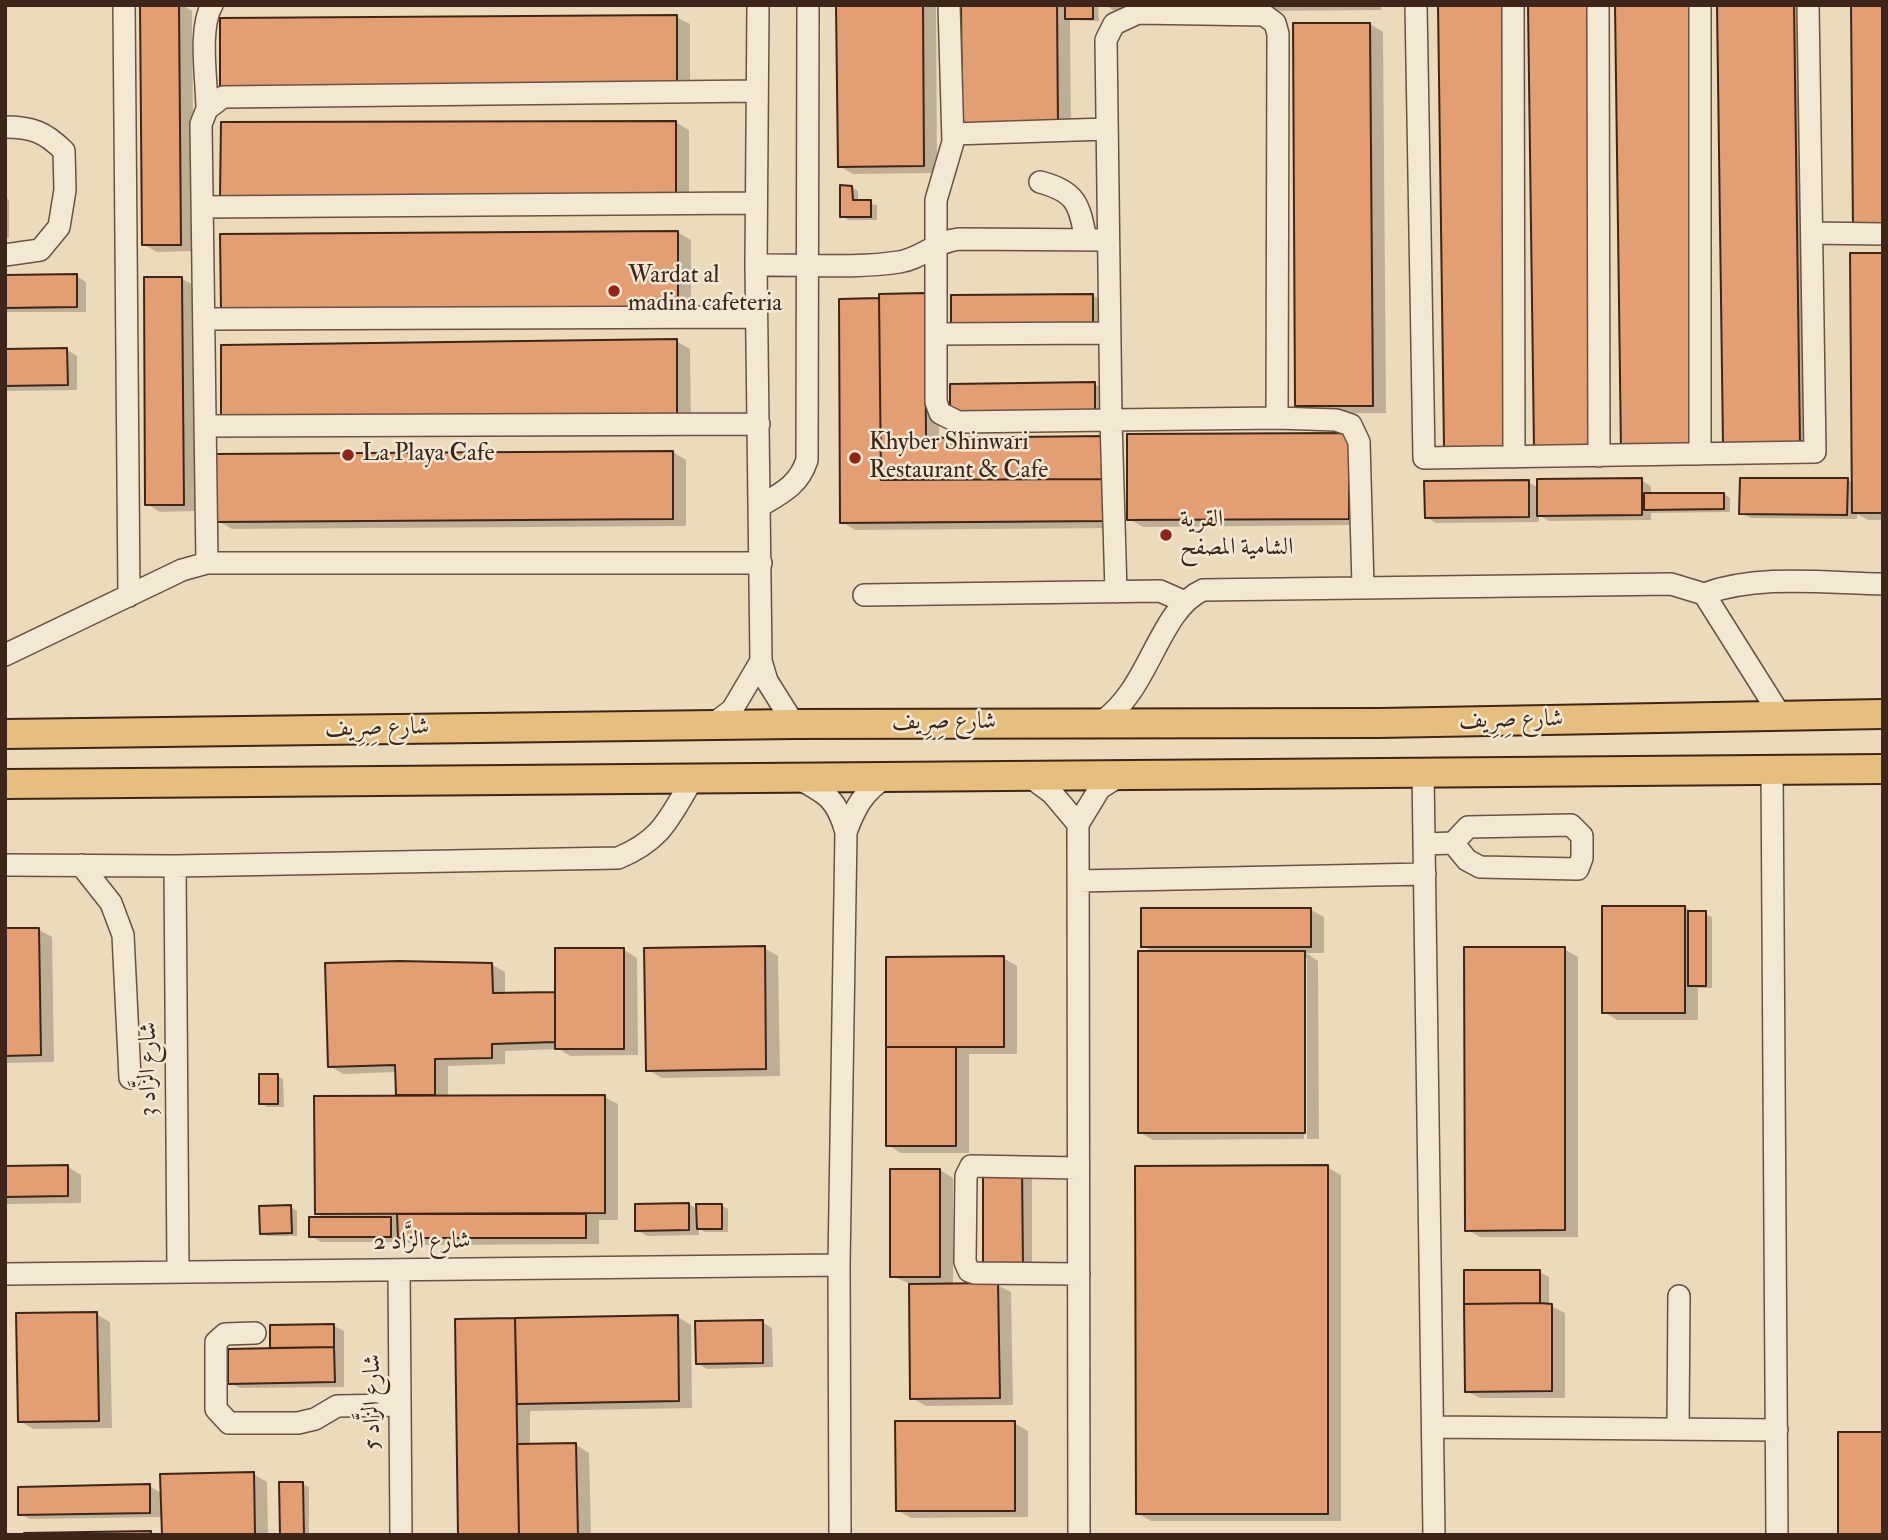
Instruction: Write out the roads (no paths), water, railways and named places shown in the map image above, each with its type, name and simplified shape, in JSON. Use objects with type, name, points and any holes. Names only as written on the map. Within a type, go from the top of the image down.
[{"type":"main road","name":"شارع صِرِيف","points":[[5,734],[794,724],[1379,723],[1782,718],[1883,714]]},
{"type":"main road","name":"شارع صِرِيف","points":[[5,784],[1883,769]]},
{"type":"street","points":[[124,5],[129,596]]},
{"type":"street","points":[[208,109],[205,30],[207,14],[212,5]]},
{"type":"street","points":[[758,5],[756,265],[761,662],[767,681],[794,724]]},
{"type":"street","points":[[760,506],[789,489],[797,481],[807,460],[808,5]]},
{"type":"street","points":[[949,5],[953,134],[950,157],[936,200],[936,402],[940,414],[947,420],[1277,418],[1336,420],[1351,425],[1359,442],[1363,586]]},
{"type":"street","points":[[1416,5],[1424,458],[1815,452],[1808,5]]},
{"type":"street","points":[[1513,5],[1514,457]]},
{"type":"street","points":[[1598,5],[1599,456]]},
{"type":"street","points":[[1700,5],[1700,454]]},
{"type":"street","points":[[1116,592],[1108,333],[1097,240],[1106,129],[1106,40],[1114,24],[1121,18],[1138,13],[1264,15],[1275,23],[1278,34],[1277,418]]},
{"type":"street","points":[[207,563],[201,124],[208,109],[223,97],[757,92]]},
{"type":"street","points":[[5,127],[28,127],[47,134],[64,151],[65,190],[59,226],[40,250],[5,255]]},
{"type":"street","points":[[953,134],[1106,129]]},
{"type":"street","points":[[1040,182],[1058,187],[1074,198],[1097,240]]},
{"type":"street","points":[[202,208],[756,203]]},
{"type":"street","points":[[1812,233],[1883,233]]},
{"type":"street","points":[[756,265],[897,262],[909,260],[937,244],[959,239],[1097,240]]},
{"type":"street","points":[[204,319],[757,317]]},
{"type":"street","points":[[936,334],[1108,333]]},
{"type":"street","points":[[205,426],[759,424]]},
{"type":"street","points":[[5,655],[182,570],[207,563],[761,563]]},
{"type":"street","points":[[1101,722],[1130,696],[1185,602],[1203,590],[1671,584],[1704,594],[1728,585],[1750,583],[1883,584]]},
{"type":"street","points":[[864,594],[1160,591],[1185,602]]},
{"type":"street","points":[[1704,594],[1782,718]]},
{"type":"street","points":[[712,725],[732,710],[761,662]]},
{"type":"street","points":[[1772,769],[1777,1535]]},
{"type":"street","points":[[1423,772],[1434,1535]]},
{"type":"street","points":[[1079,1535],[1078,824],[1100,788],[1121,775]]},
{"type":"street","points":[[1029,776],[1052,793],[1078,824]]},
{"type":"street","points":[[846,832],[855,807],[869,788],[885,778]]},
{"type":"street","points":[[799,779],[828,794],[841,815],[846,832],[839,1265],[840,1535]]},
{"type":"street","points":[[5,865],[176,866],[618,858],[643,848],[663,828],[692,780]]},
{"type":"street","points":[[1424,844],[1453,844],[1468,827],[1571,825],[1582,836],[1582,858],[1578,869],[1480,867],[1466,860],[1453,844]]},
{"type":"street","points":[[81,865],[111,903],[123,935],[130,1078]]},
{"type":"street","name":"شارع الزَّاد 3","points":[[176,866],[178,1272]]},
{"type":"street","points":[[1078,881],[1425,874]]},
{"type":"street","points":[[1078,1168],[971,1166],[966,1175],[965,1262],[966,1269],[975,1273],[1079,1273]]},
{"type":"street","name":"شارع الزَّاد 2","points":[[5,1274],[839,1265]]},
{"type":"street","name":"شارع الزَّاد 5","points":[[399,1269],[401,1535]]},
{"type":"street","points":[[1678,1429],[1679,1296]]},
{"type":"street","points":[[255,1333],[225,1334],[216,1342],[216,1409],[229,1423],[298,1423],[309,1421],[337,1406],[400,1405]]},
{"type":"street","points":[[1433,1427],[1777,1430]]},
{"type":"place","name":"Wardat al madina cafeteria","points":[[614,291]]},
{"type":"place","name":"La Playa Cafe","points":[[348,455]]},
{"type":"place","name":"Khyber Shinwari Restaurant & Cafe","points":[[855,458]]},
{"type":"place","name":"القرية الشامية المصفح","points":[[1166,535]]}]
